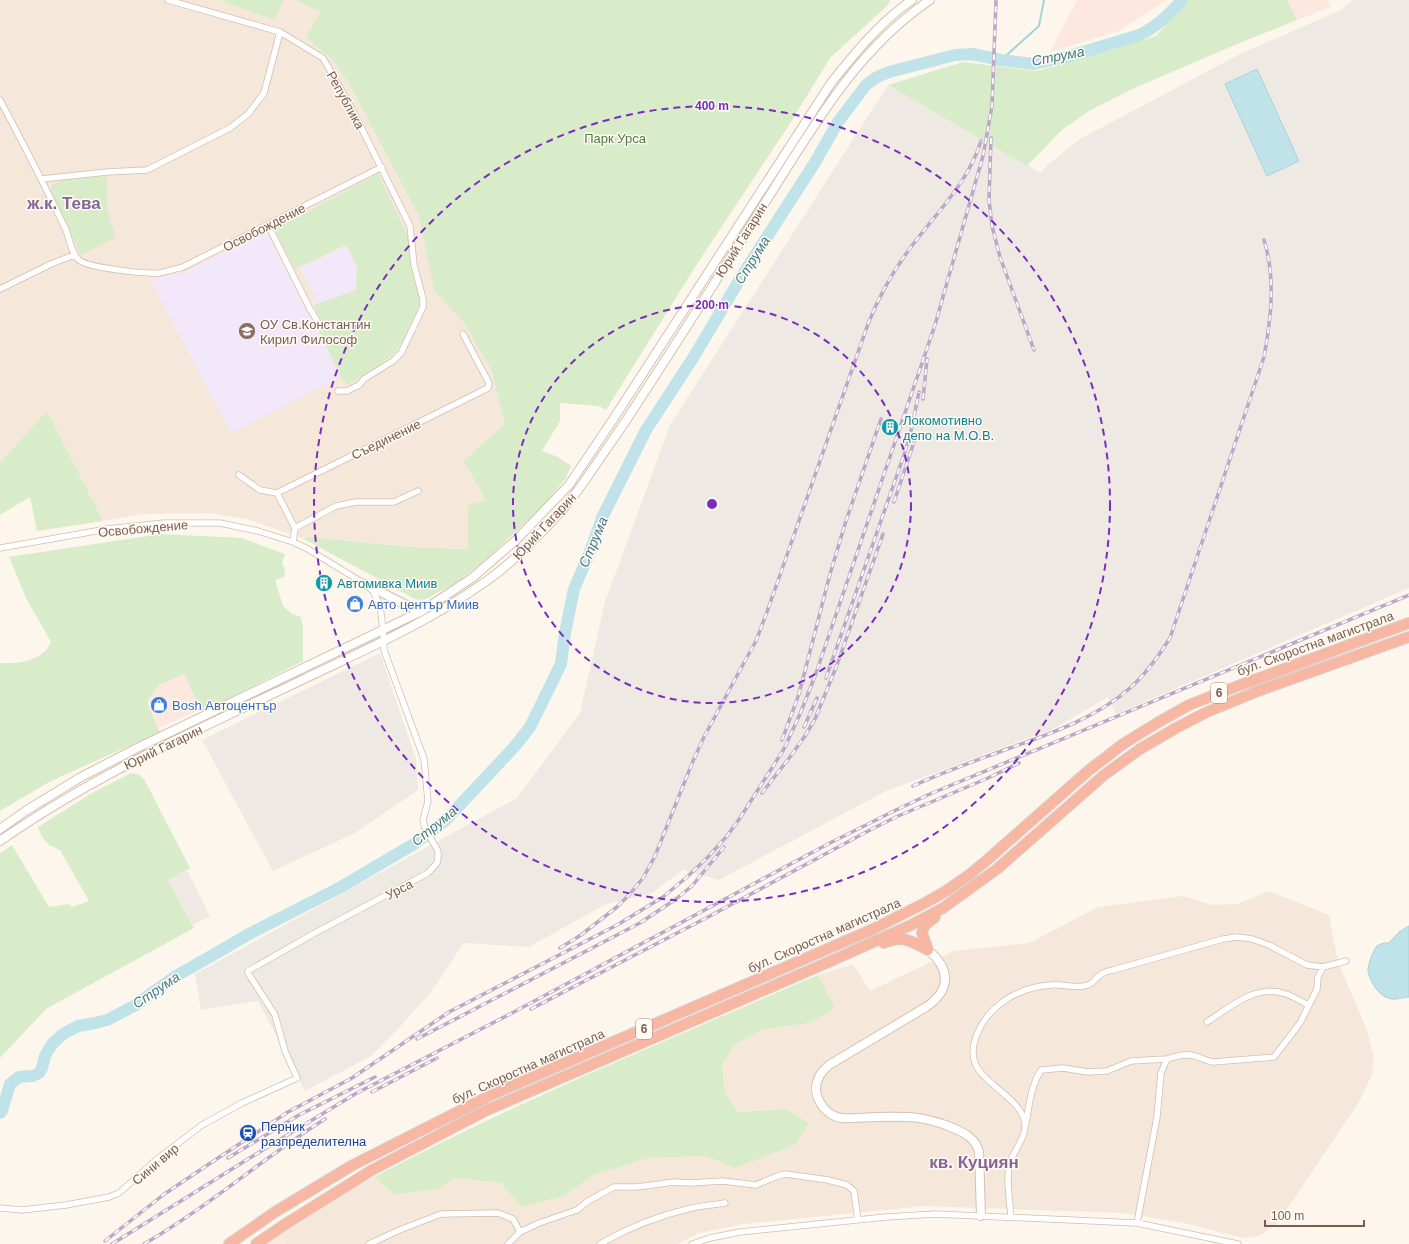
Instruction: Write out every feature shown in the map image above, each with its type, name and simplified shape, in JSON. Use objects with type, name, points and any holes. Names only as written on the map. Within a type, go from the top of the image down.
[{"type":"highway","name":"бул. Скоростна магистрала","points":[[229,1244],[275,1212],[353,1165],[491,1095],[871,930],[926,903],[969,875],[1088,771],[1123,744],[1189,705],[1409,623]]},
{"type":"highway","name":"бул. Скоростна магистрала","points":[[256,1244],[372,1170],[485,1112],[831,961],[911,925],[943,908],[997,869],[1104,774],[1140,749],[1176,728],[1207,712],[1258,691],[1409,637]]},
{"type":"highway","points":[[928,950],[922,936],[923,929],[928,922],[958,898]]},
{"type":"highway","points":[[831,961],[900,938],[908,940],[928,950]]},
{"type":"street","name":"Република","points":[[168,0],[280,32],[323,58],[352,109],[410,226],[414,265],[424,299],[423,307],[401,354],[364,378],[359,385],[347,391],[338,391]]},
{"type":"street","name":"Юрий Гагарин","points":[[0,829],[27,810],[81,777],[420,612],[478,573],[515,541],[569,485],[623,405],[831,82],[852,56],[874,33],[902,6],[912,0]]},
{"type":"street","name":"Юрий Гагарин","points":[[0,841],[28,821],[101,778],[202,727],[383,641],[447,606],[486,582],[524,550],[558,516],[583,484],[628,418],[817,120],[850,74],[892,30],[914,11],[930,0]]},
{"type":"street","points":[[42,179],[147,170],[230,128],[248,114],[264,93],[280,32]]},
{"type":"street","points":[[0,100],[42,179],[68,236],[74,255],[51,264],[0,289]]},
{"type":"street","name":"Освобождение","points":[[74,255],[81,262],[94,266],[148,273],[160,273],[183,267],[382,167]]},
{"type":"street","points":[[268,225],[319,324]]},
{"type":"street","name":"Съединение","points":[[277,493],[488,388],[489,383],[463,334]]},
{"type":"street","points":[[239,475],[260,490],[277,493],[295,528],[293,542]]},
{"type":"street","points":[[295,528],[336,506],[356,502],[394,502],[418,491]]},
{"type":"street","name":"Освобождение","points":[[0,548],[108,529],[164,523],[220,523],[258,531],[293,542],[306,548],[365,584],[377,597],[381,609],[384,630]]},
{"type":"street","points":[[365,584],[420,612]]},
{"type":"street","name":"Урса","points":[[297,1078],[285,1051],[275,1015],[248,971],[313,934],[428,873],[437,863],[438,851],[425,828],[423,820],[428,800],[424,759],[384,650],[384,630]]},
{"type":"street","points":[[1025,1125],[1023,1116],[1016,1106],[981,1074],[974,1063],[972,1052],[974,1042],[981,1025],[992,1010],[1003,1001],[1021,991],[1051,985],[1085,986],[1091,984],[1100,975],[1113,970],[1223,939],[1237,937],[1252,939],[1269,945],[1307,965],[1323,967],[1346,961]]},
{"type":"street","points":[[928,950],[939,960],[944,969],[944,986],[940,995],[926,1007],[828,1065],[819,1076],[816,1093],[825,1109],[837,1116],[849,1118],[915,1117],[932,1120],[968,1136],[975,1143],[979,1152],[981,1216]]},
{"type":"street","points":[[1011,1217],[1009,1165],[1019,1144],[1025,1125],[1035,1080],[1041,1070],[1063,1068],[1088,1072],[1107,1071],[1131,1061],[1167,1058],[1181,1055],[1195,1056],[1206,1061],[1214,1062],[1274,1057],[1300,1023],[1317,989],[1318,977],[1323,967]]},
{"type":"street","points":[[1207,1022],[1242,999],[1256,993],[1268,991],[1285,993],[1308,1005]]},
{"type":"street","points":[[1137,1223],[1157,1117],[1161,1073],[1167,1058]]},
{"type":"street","name":"Сини вир","points":[[0,1208],[22,1210],[66,1205],[109,1197],[119,1193],[156,1160],[202,1125],[242,1102],[297,1078]]},
{"type":"street","points":[[508,1244],[520,1232],[577,1210],[588,1201],[614,1187],[637,1187],[674,1182],[690,1183],[723,1181],[756,1186],[774,1177],[785,1174],[828,1180],[847,1185],[854,1191],[858,1220]]},
{"type":"street","points":[[600,1244],[635,1226],[658,1217],[688,1209],[725,1203]]},
{"type":"street","points":[[369,1244],[441,1214],[498,1213],[513,1219],[520,1232]]},
{"type":"street","points":[[692,1244],[710,1238],[740,1232],[935,1214],[1137,1223],[1238,1244]]},
{"type":"street","points":[[613,1237],[615,1244]]},
{"type":"shaded area","points":[[0,0],[218,0],[274,20],[284,0],[295,0],[320,12],[306,38],[332,59],[348,82],[419,216],[434,291],[462,320],[491,369],[505,424],[463,461],[486,500],[468,505],[468,549],[411,547],[309,537],[304,539],[247,519],[210,513],[142,514],[103,521],[47,411],[0,462]]},
{"type":"shaded area","points":[[1077,0],[1166,0],[1119,31],[1050,52]]},
{"type":"shaded area","points":[[1287,0],[1328,0],[1331,7],[1297,20]]},
{"type":"shaded area","points":[[1353,0],[1409,0],[1409,588],[1116,714],[1108,697],[1055,728],[886,791],[719,880],[683,870],[652,893],[604,905],[529,947],[464,943],[431,992],[371,1056],[305,1091],[258,1001],[201,1010],[195,974],[517,798],[580,713],[605,602],[670,425],[888,85],[1041,173],[1046,166],[1080,139],[1240,54],[1339,11]]},
{"type":"shaded area","name":"ОУ Св.Константин Кирил Философ","points":[[266,232],[341,377],[231,433],[153,285],[154,278],[182,273]]},
{"type":"shaded area","points":[[346,245],[357,267],[356,290],[314,305],[312,301],[317,299],[300,268]]},
{"type":"shaded area","points":[[380,653],[416,759],[418,790],[355,833],[273,871],[202,740]]},
{"type":"shaded area","points":[[182,671],[201,709],[159,728],[146,699],[158,681]]},
{"type":"shaded area","points":[[187,870],[210,916],[193,925],[168,880]]},
{"type":"shaded area","points":[[1269,891],[1329,915],[1338,962],[1367,1030],[1374,1056],[1372,1075],[1359,1102],[1277,1224],[1259,1236],[1243,1238],[1184,1223],[1123,1213],[924,1206],[744,1224],[699,1233],[677,1244],[285,1244],[285,1240],[280,1233],[334,1198],[374,1177],[396,1195],[438,1189],[454,1178],[500,1183],[522,1207],[563,1196],[594,1175],[649,1158],[705,1156],[735,1168],[786,1109],[738,1112],[725,1092],[722,1066],[733,1046],[761,1030],[810,1023],[835,1008],[818,975],[853,964],[870,991],[954,951],[1029,943],[1098,907],[1183,896],[1212,905],[1237,904]]},
{"type":"shaded area","points":[[280,1233],[285,1240],[285,1244],[265,1244]]},
{"type":"green space","points":[[218,0],[284,0],[274,20]]},
{"type":"green space","name":"Парк Урса","points":[[295,0],[890,0],[888,5],[830,58],[791,122],[697,264],[606,410],[599,406],[560,403],[560,421],[542,451],[558,457],[571,466],[566,478],[542,507],[487,559],[456,583],[426,599],[417,600],[304,539],[309,537],[411,547],[468,549],[468,505],[486,500],[463,461],[505,424],[491,369],[462,320],[434,291],[419,216],[348,82],[332,59],[306,38],[320,12]]},
{"type":"green space","points":[[1188,0],[1287,0],[1297,20],[1130,90],[1089,111],[1062,130],[1027,166],[888,85],[963,62],[1037,71],[1156,36]]},
{"type":"green space","points":[[378,174],[409,239],[412,265],[419,296],[419,305],[412,323],[395,352],[378,366],[347,385],[341,377],[318,328],[323,324],[314,305],[356,290],[357,267],[346,245],[295,269],[275,229]]},
{"type":"green space","points":[[107,176],[107,208],[116,237],[81,255],[50,191],[53,184],[64,180]]},
{"type":"green space","points":[[47,411],[103,521],[37,531],[30,497],[0,515],[0,462]]},
{"type":"green space","points":[[161,534],[242,538],[285,554],[282,563],[285,570],[284,577],[275,580],[283,606],[292,614],[301,617],[303,628],[303,661],[202,712],[184,674],[159,685],[147,702],[160,732],[49,782],[0,811],[0,663],[15,663],[30,660],[42,653],[51,642],[26,598],[9,557]]},
{"type":"green space","points":[[131,773],[138,774],[144,779],[190,868],[168,880],[194,928],[46,1009],[0,1058],[0,853],[12,845],[49,907],[69,904],[72,907],[89,901],[60,850],[49,845],[42,837],[38,827],[92,793]]},
{"type":"green space","points":[[818,975],[835,1008],[810,1023],[761,1030],[733,1046],[722,1066],[725,1092],[738,1112],[786,1109],[809,1123],[796,1144],[735,1168],[705,1156],[649,1158],[594,1175],[563,1196],[522,1207],[500,1183],[454,1178],[438,1189],[395,1195],[374,1177],[428,1149],[538,1097]]},
{"type":"water","points":[[1257,69],[1299,161],[1267,176],[1225,84]]},
{"type":"water","points":[[1409,926],[1409,997],[1391,999],[1381,994],[1375,987],[1369,975],[1369,966],[1377,946],[1389,943],[1399,932]]},
{"type":"waterway","points":[[1001,60],[1039,26],[1044,0]]},
{"type":"waterway","name":"Струма","points":[[0,1113],[2,1111],[10,1084],[19,1077],[33,1076],[39,1073],[45,1056],[52,1044],[63,1034],[78,1026],[107,1020],[134,1006],[176,976],[249,934],[341,887],[414,844],[445,821],[516,745],[530,727],[561,664],[565,633],[574,589],[602,518],[646,430],[693,358],[743,274],[814,164],[838,122],[866,85],[877,77],[889,72],[955,55],[972,54],[1001,60],[1034,64],[1070,56],[1139,35],[1162,20],[1182,0]]},
{"type":"railway","points":[[105,1241],[163,1195],[212,1162],[288,1112],[352,1078],[449,1012],[617,925],[663,897],[707,858],[727,836],[740,818],[784,749],[800,714],[815,676],[935,325],[983,156],[992,106],[996,0]]},
{"type":"railway","points":[[991,138],[989,200],[992,226],[1000,257],[1034,350]]},
{"type":"railway","points":[[560,948],[581,935],[617,907],[643,878],[655,856],[704,737],[756,641],[868,324],[877,304],[904,256],[960,184],[981,141]]},
{"type":"railway","points":[[913,786],[1073,724],[1103,708],[1117,699],[1136,683],[1147,671],[1170,638],[1264,357],[1269,328],[1271,298],[1270,269],[1264,240]]},
{"type":"railway","points":[[923,399],[927,359]]},
{"type":"railway","points":[[826,678],[905,452],[919,392]]},
{"type":"railway","points":[[782,740],[799,694],[830,574],[846,521],[881,419]]},
{"type":"railway","points":[[894,502],[914,442]]},
{"type":"railway","points":[[762,793],[790,757],[815,719],[837,665],[883,534]]},
{"type":"railway","points":[[112,1244],[355,1094],[512,1013],[828,844],[930,794],[1409,595]]},
{"type":"railway","points":[[804,727],[817,698]]},
{"type":"railway","points":[[531,1009],[708,917],[870,830],[898,816],[986,779],[1019,763]]},
{"type":"railway","points":[[417,1039],[640,923],[676,899],[692,886],[724,847]]},
{"type":"railway","points":[[372,1092],[437,1058]]},
{"type":"railway","points":[[228,1158],[299,1115],[375,1077]]},
{"type":"railway","points":[[144,1244],[168,1230],[325,1119]]},
{"type":"place","name":"ОУ Св.Константин Кирил Философ","points":[[247,331]]},
{"type":"place","name":"Локомотивно депо на М.О.В.","points":[[890,427]]},
{"type":"place","name":"Автомивка Миив","points":[[324,583]]},
{"type":"place","name":"Авто център Миив","points":[[355,604]]},
{"type":"place","name":"Bosh Автоцентър","points":[[159,705]]},
{"type":"place","name":"Перник разпределителна","points":[[248,1133]]},
{"type":"district","name":"ж.к. Тева","points":[[64,203]]},
{"type":"district","name":"кв. Куциян","points":[[974,1162]]}]
